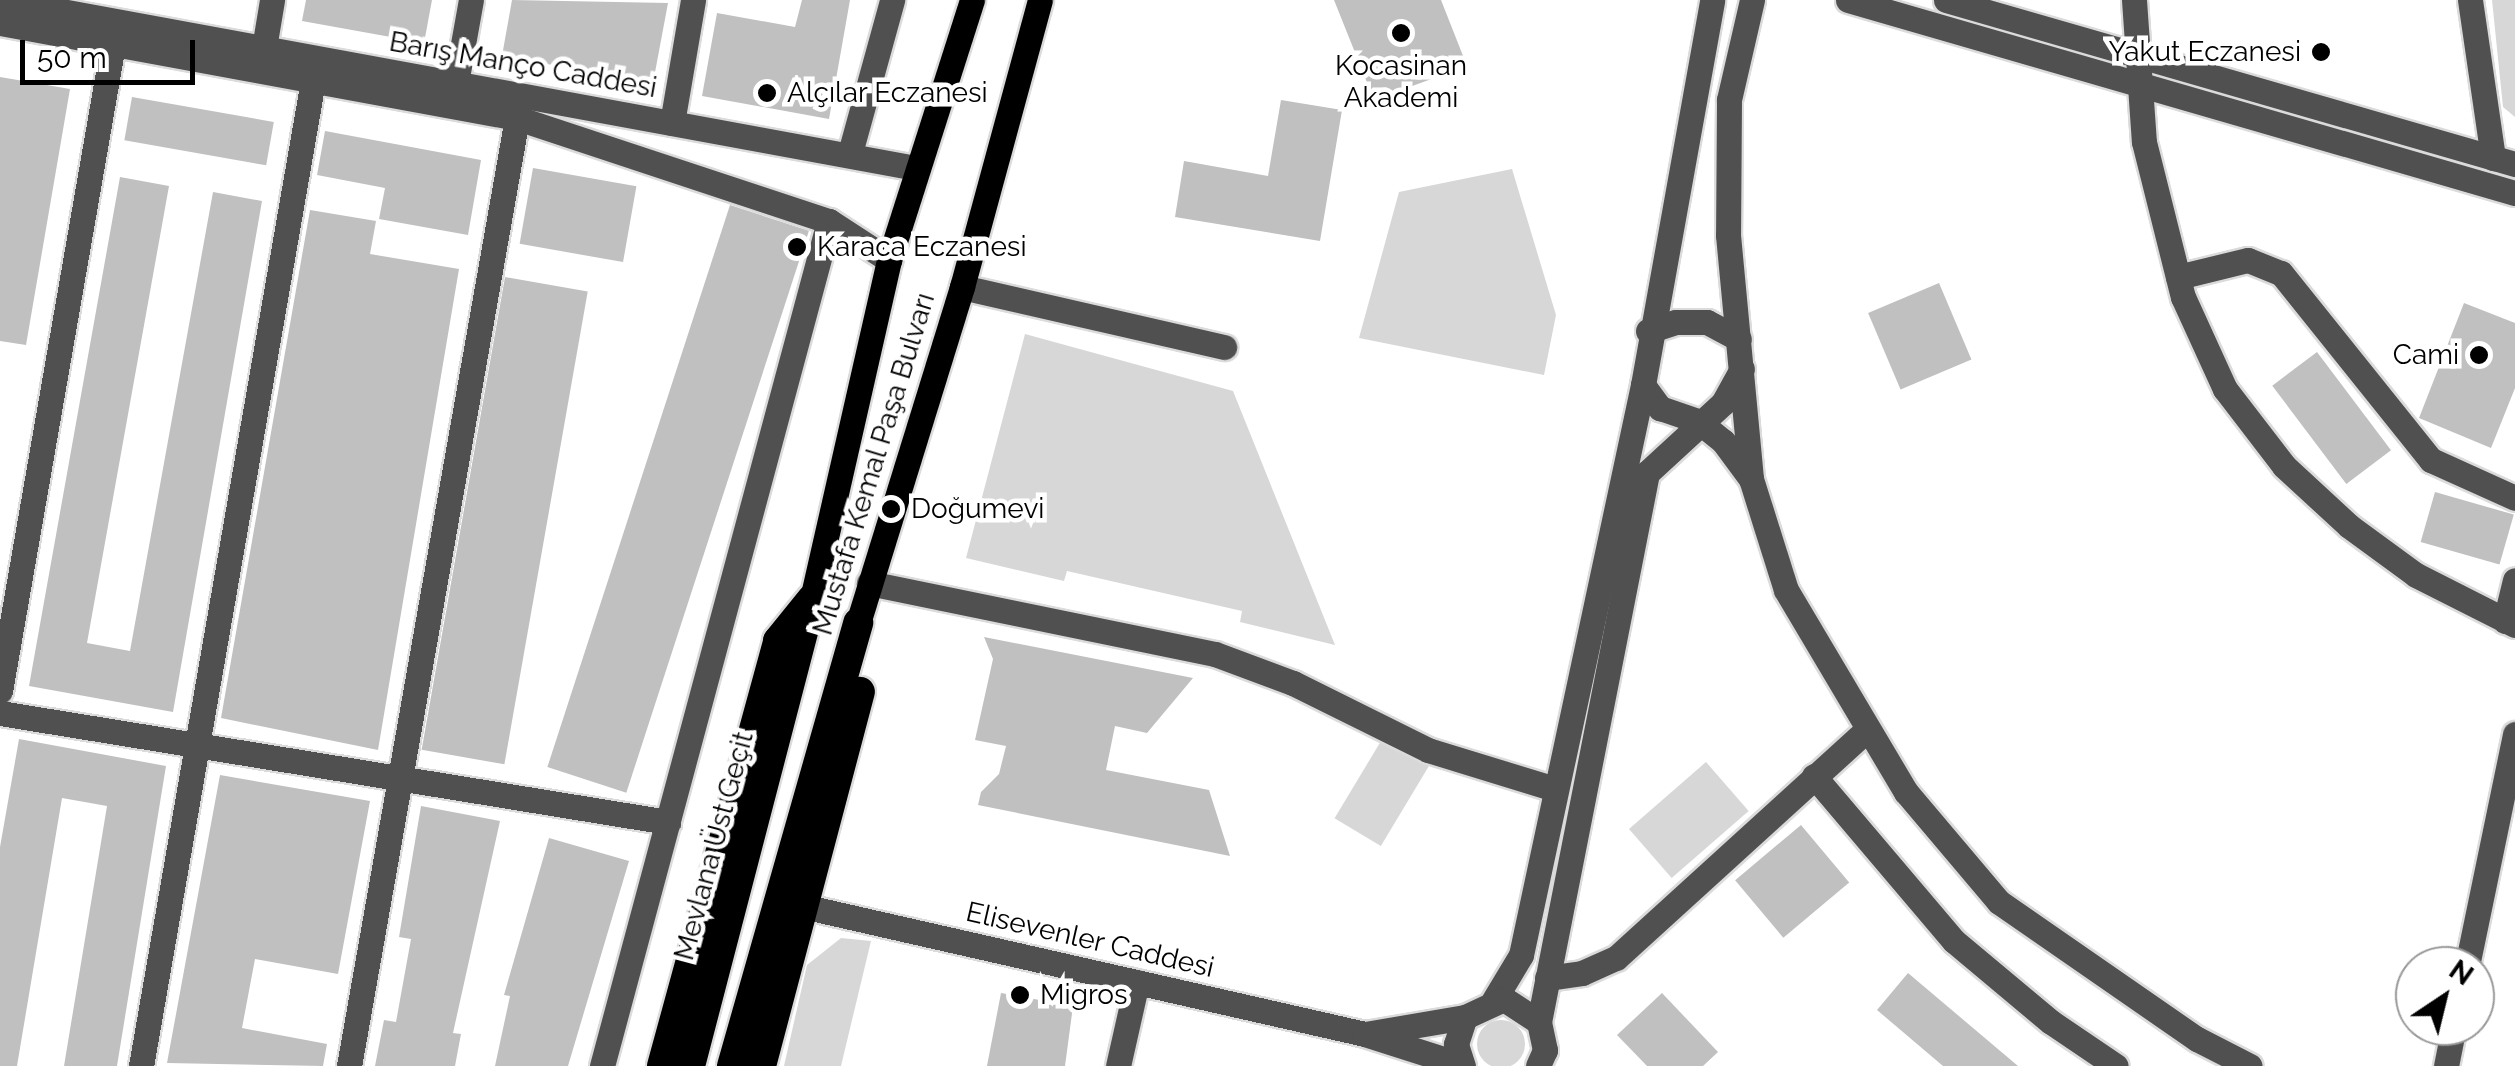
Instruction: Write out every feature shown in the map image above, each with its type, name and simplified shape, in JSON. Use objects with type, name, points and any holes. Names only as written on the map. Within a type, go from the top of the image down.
[{"type":"highway","name":"Mustafa Kemal Paşa Bulvarı","points":[[800,643],[812,599]]},
{"type":"highway","points":[[662,1066],[778,641],[812,599]]},
{"type":"highway","name":"Mustafa Kemal Paşa Bulvarı","points":[[732,1066],[858,623]]},
{"type":"highway","points":[[761,1066],[863,678],[858,623]]},
{"type":"highway","name":"Mevlana Üst Geçit","points":[[690,1066],[800,643]]},
{"type":"main road","name":"Mustafa Kemal Paşa Bulvarı","points":[[812,599],[889,260],[916,168],[946,94],[972,0]]},
{"type":"main road","name":"Mustafa Kemal Paşa Bulvarı","points":[[858,623],[962,287],[1040,0]]},
{"type":"street","name":"Barış Manço Caddesi","points":[[2,0],[90,8],[264,48],[916,168]]},
{"type":"street","points":[[264,48],[272,0]]},
{"type":"street","points":[[456,83],[470,0]]},
{"type":"street","points":[[672,123],[693,0]]},
{"type":"street","points":[[850,153],[892,0]]},
{"type":"street","points":[[1365,1034],[1465,1017],[1494,1000],[1521,956],[1642,385],[1648,331],[1712,0]]},
{"type":"street","points":[[1752,0],[1729,100],[1728,235],[1750,480],[1786,590],[1906,792],[2000,902],[2196,1039],[2250,1066]]},
{"type":"street","points":[[1848,0],[2515,193]]},
{"type":"street","points":[[1946,0],[2504,161],[2470,0]]},
{"type":"street","points":[[2134,0],[2144,142],[2178,278],[2225,389],[2284,466],[2384,553],[2510,623],[2515,580]]},
{"type":"street","name":"Barış Manço Caddesi","points":[[0,23],[518,118],[828,222],[889,260]]},
{"type":"street","points":[[0,691],[113,44]]},
{"type":"street","points":[[140,1066],[313,80]]},
{"type":"street","points":[[349,1066],[518,118]]},
{"type":"street","points":[[602,1066],[828,222]]},
{"type":"street","points":[[2178,278],[2248,260],[2281,273],[2431,460],[2515,498]]},
{"type":"street","points":[[962,287],[1224,346]]},
{"type":"street","points":[[1648,331],[1675,322],[1708,322],[1740,338]]},
{"type":"street","points":[[1540,1065],[1539,1022],[1647,473],[1698,421],[1723,404],[1742,369]]},
{"type":"street","points":[[1642,385],[1660,408],[1698,421],[1723,440],[1750,480]]},
{"type":"street","points":[[870,583],[1215,654],[1293,683],[1428,750],[1555,789]]},
{"type":"street","points":[[0,712],[668,822]]},
{"type":"street","points":[[1547,978],[1582,973],[1616,958],[1867,730]]},
{"type":"street","points":[[2471,946],[2515,734]]},
{"type":"street","points":[[1814,776],[1954,941],[2051,1022],[2116,1066]]},
{"type":"street","name":"Elisevenler Caddesi","points":[[802,906],[1365,1034],[1463,1065]]},
{"type":"street","points":[[1118,1066],[1137,982]]},
{"type":"street","points":[[1494,1000],[1518,1002],[1539,1022]]},
{"type":"street","points":[[1463,1065],[1456,1044],[1465,1017]]},
{"type":"shaded area","points":[[2492,0],[2515,0],[2515,117],[2503,107]]},
{"type":"shaded area","points":[[1512,169],[1556,315],[1544,375],[1359,338],[1399,192]]},
{"type":"shaded area","points":[[1025,334],[1233,391],[1335,645],[1240,622],[1242,611],[1067,571],[1064,581],[966,558]]},
{"type":"shaded area","points":[[1384,736],[1430,764],[1381,846],[1335,818]]},
{"type":"shaded area","points":[[1706,762],[1749,811],[1672,878],[1629,829]]},
{"type":"shaded area","points":[[841,938],[871,941],[841,1066],[784,1066],[807,965]]},
{"type":"shaded area","points":[[1501,1020],[1518,1027],[1525,1044],[1518,1061],[1501,1068],[1484,1061],[1477,1044],[1484,1027]]},
{"type":"building","points":[[306,0],[432,0],[424,43],[302,21]]},
{"type":"building","points":[[512,0],[668,3],[653,83],[502,56]]},
{"type":"building","points":[[802,0],[850,0],[829,119],[702,96],[717,13],[795,27]]},
{"type":"building","name":"Kocasinan Akademi","points":[[1334,0],[1441,0],[1467,66],[1374,100]]},
{"type":"building","points":[[0,77],[70,89],[26,345],[0,341]]},
{"type":"building","points":[[132,97],[274,122],[266,165],[124,140]]},
{"type":"building","points":[[1281,100],[1342,110],[1320,241],[1175,217],[1184,161],[1268,176]]},
{"type":"building","points":[[325,131],[481,160],[468,235],[379,219],[385,188],[317,175]]},
{"type":"building","points":[[533,168],[636,186],[623,262],[520,244]]},
{"type":"building","points":[[120,177],[169,186],[87,643],[130,651],[213,192],[262,201],[173,712],[29,686]]},
{"type":"building","points":[[730,205],[809,231],[626,793],[547,767]]},
{"type":"building","points":[[310,210],[376,221],[370,254],[459,269],[378,750],[221,718]]},
{"type":"building","points":[[505,277],[588,292],[504,764],[422,750]]},
{"type":"building","points":[[1939,283],[1971,359],[1901,389],[1868,313]]},
{"type":"building","name":"Cami","points":[[2464,303],[2515,323],[2515,388],[2491,448],[2419,418]]},
{"type":"building","points":[[2317,352],[2391,450],[2346,484],[2272,386]]},
{"type":"building","points":[[2435,492],[2514,515],[2499,565],[2421,542]]},
{"type":"building","points":[[984,637],[1193,678],[1147,733],[1115,726],[1106,770],[1209,790],[1230,856],[978,805],[981,792],[999,774],[1006,746],[975,740],[993,659]]},
{"type":"building","points":[[19,739],[166,766],[117,1066],[64,1066],[107,806],[62,798],[17,1066],[0,1066],[0,847]]},
{"type":"building","points":[[220,775],[370,801],[338,974],[255,959],[242,1028],[327,1044],[323,1066],[167,1063]]},
{"type":"building","points":[[421,806],[500,821],[453,1033],[461,1034],[455,1066],[375,1066],[384,1020],[396,1022],[411,939],[399,937]]},
{"type":"building","points":[[1801,825],[1849,882],[1783,938],[1735,880]]},
{"type":"building","points":[[549,838],[629,861],[568,1066],[495,1066],[510,996],[504,995]]},
{"type":"building","points":[[1908,973],[2018,1066],[1943,1066],[1877,1010]]},
{"type":"building","points":[[1001,993],[1073,1006],[1065,1066],[987,1066]]},
{"type":"building","points":[[1662,993],[1718,1052],[1703,1066],[1647,1066],[1617,1035]]},
{"type":"place","name":"Kocasinan Akademi","points":[[1401,33]]},
{"type":"place","name":"Yakut Eczanesi","points":[[2321,52]]},
{"type":"place","name":"Alçılar Eczanesi","points":[[767,93]]},
{"type":"place","name":"Karaca Eczanesi","points":[[797,247]]},
{"type":"place","name":"Cami","points":[[2479,355]]},
{"type":"place","name":"Doğumevi","points":[[891,509]]},
{"type":"place","name":"Migros","points":[[1020,995]]}]
